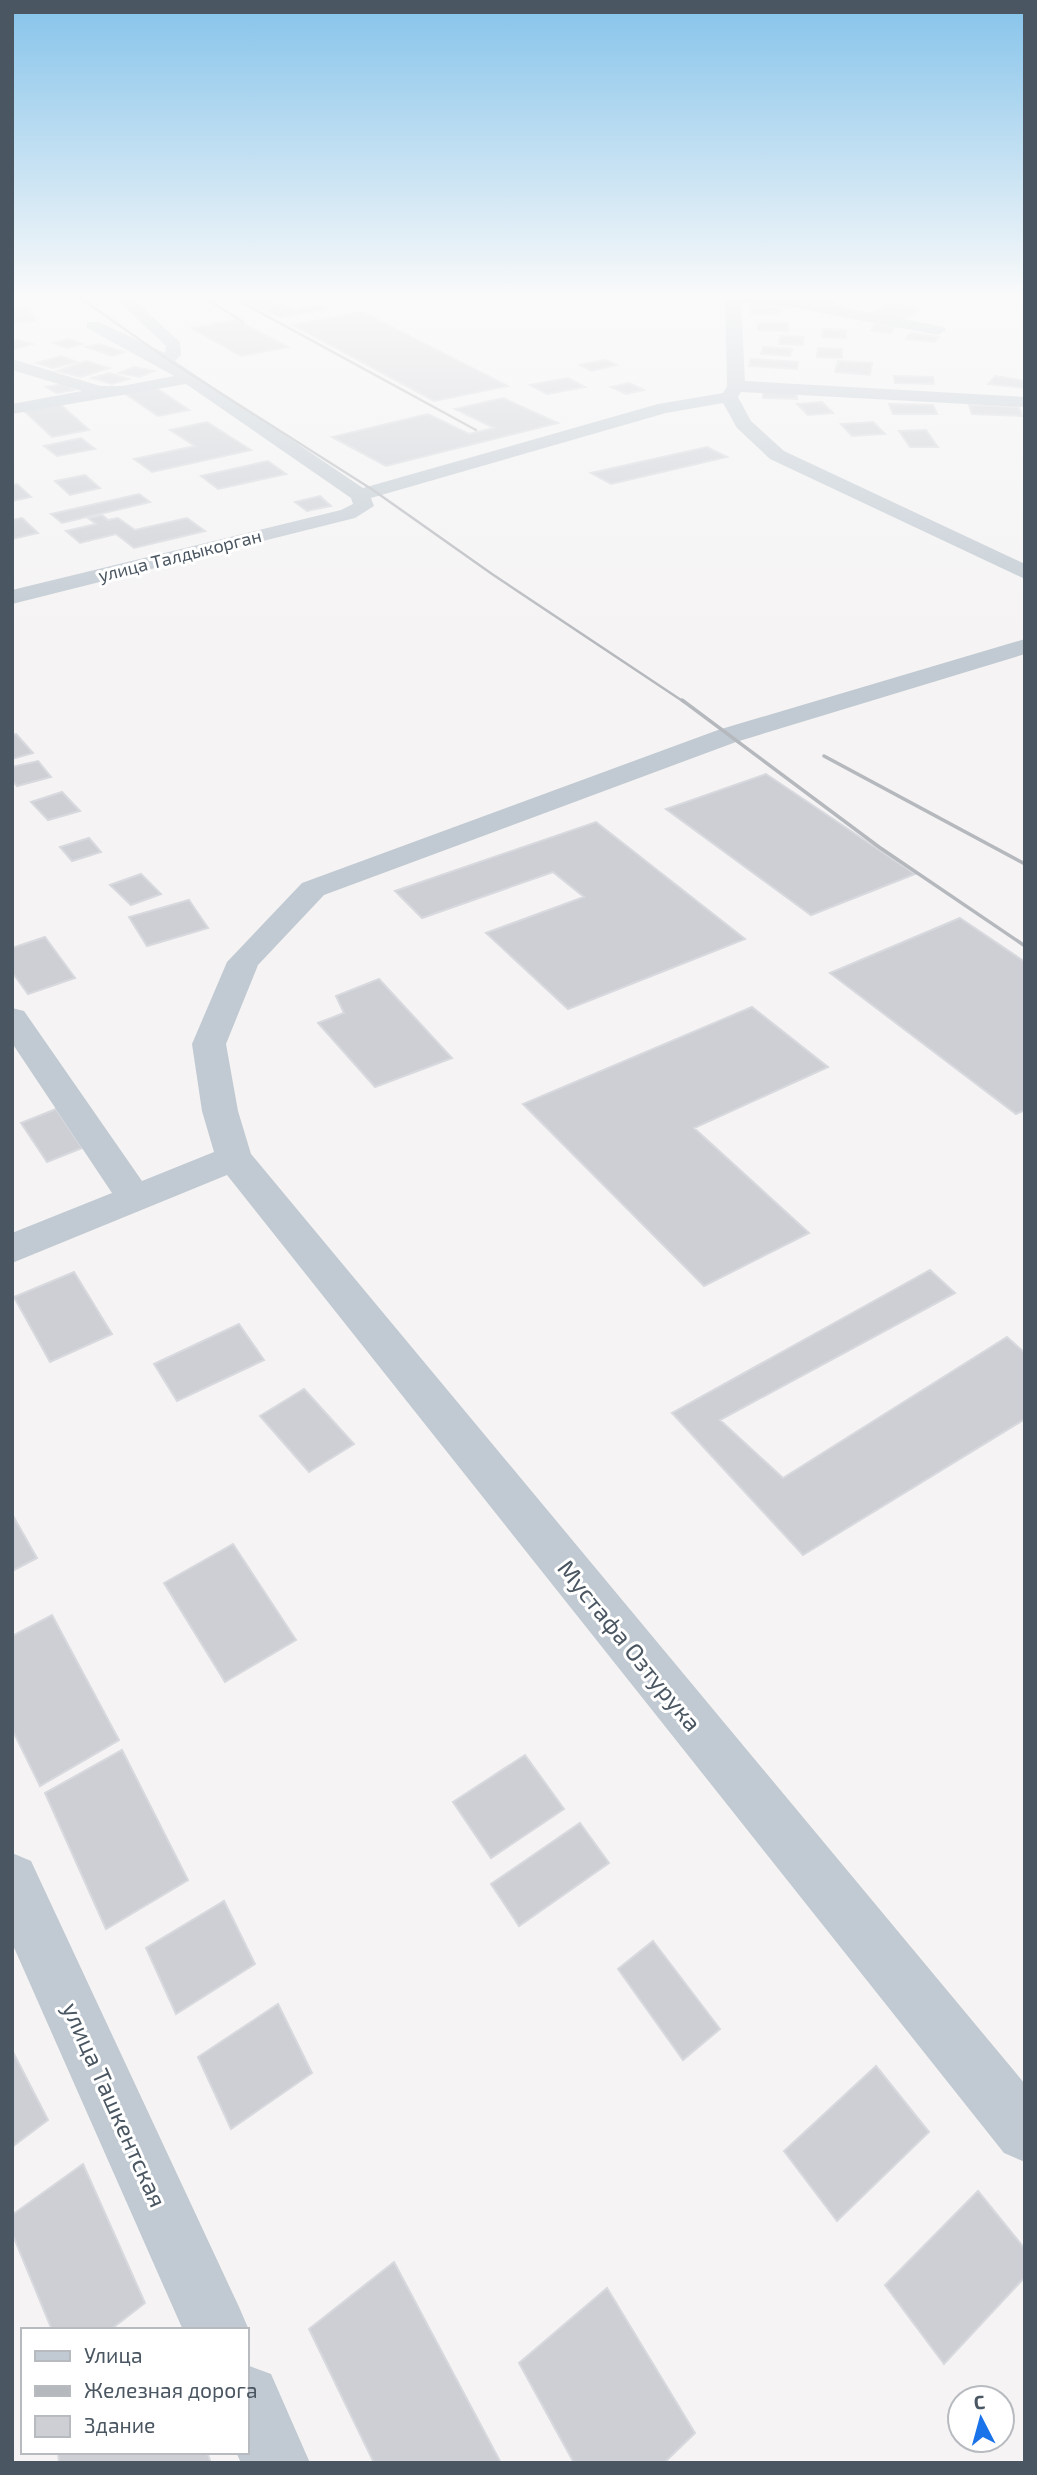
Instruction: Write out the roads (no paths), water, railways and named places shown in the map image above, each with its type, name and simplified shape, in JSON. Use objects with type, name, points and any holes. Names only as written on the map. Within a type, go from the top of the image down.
[{"type":"street","points":[[239,412],[360,495],[648,412]]},
{"type":"street","points":[[740,412],[743,424],[777,455],[1025,572]]},
{"type":"street","name":"улица Талдыкорган","points":[[12,597],[348,514],[364,506],[360,495]]},
{"type":"street","points":[[12,1249],[234,1158],[220,1111],[209,1044],[243,962],[313,889],[727,736],[1025,646]]},
{"type":"street","points":[[12,1018],[135,1199]]},
{"type":"street","name":"Мустафа Озтурука","points":[[234,1158],[1025,2132]]},
{"type":"street","name":"улица Ташкентская","points":[[12,1880],[215,2328]]},
{"type":"street","points":[[248,2400],[276,2463]]},
{"type":"railway","points":[[251,412],[373,490],[492,574],[684,702]]},
{"type":"railway","points":[[444,412],[476,430]]},
{"type":"railway","points":[[682,700],[879,847],[1025,946]]},
{"type":"railway","points":[[824,756],[1025,864]]}]
